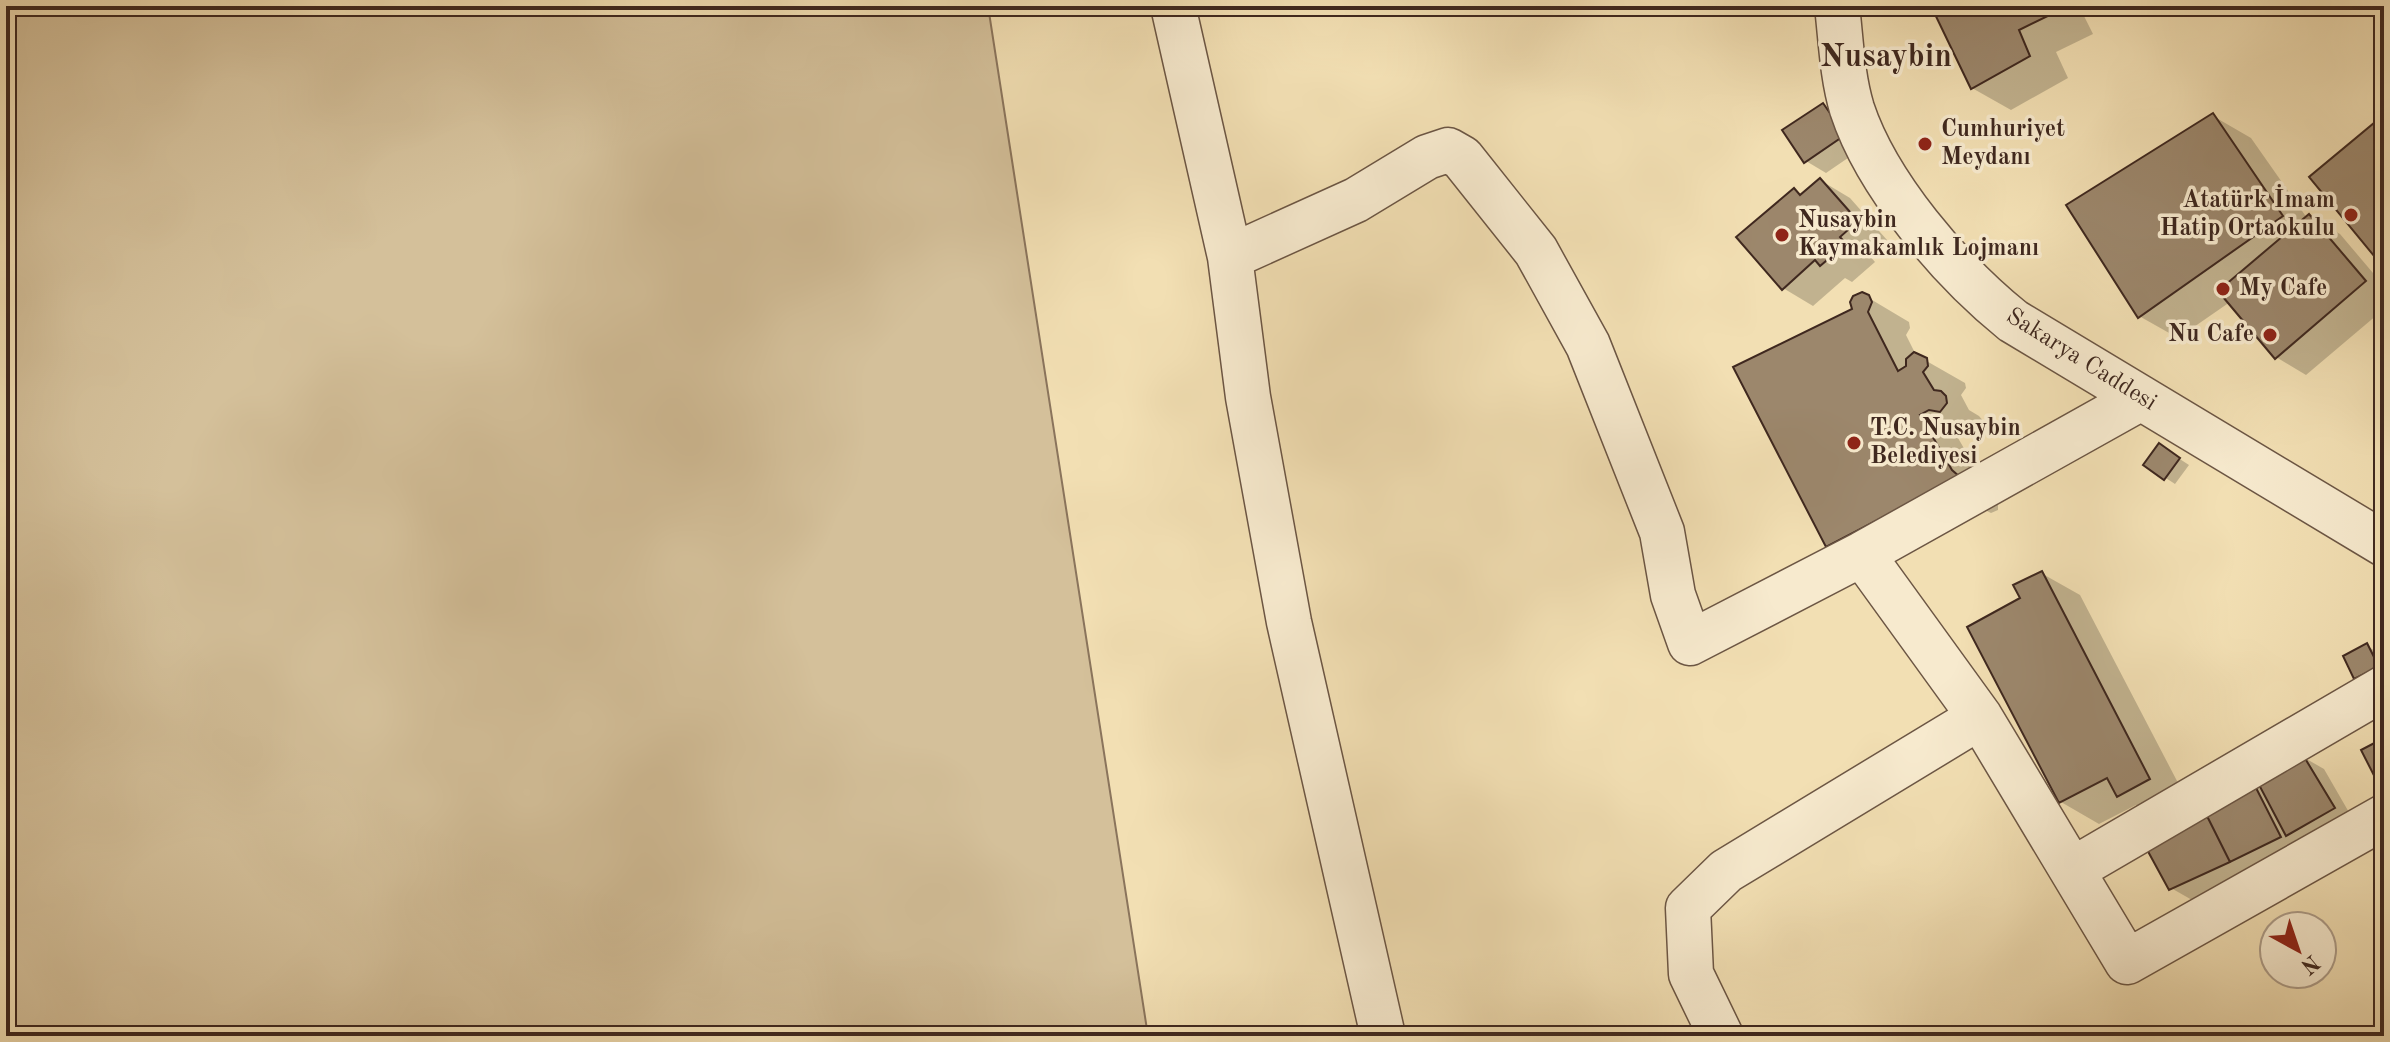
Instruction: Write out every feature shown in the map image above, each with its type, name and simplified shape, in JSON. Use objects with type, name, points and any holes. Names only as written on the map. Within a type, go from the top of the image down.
[{"type":"street","points":[[1173,6],[1230,257],[1248,397],[1289,622],[1383,1036]]},
{"type":"street","name":"Sakarya Caddesi","points":[[1837,6],[1851,106],[1862,134],[1889,182],[1938,249],[1986,299],[2013,321],[2384,544]]},
{"type":"street","points":[[1230,257],[1356,200],[1427,157],[1448,150],[1462,158],[1536,251],[1588,345],[1662,532],[1673,595],[1690,643],[1862,554],[2141,398]]},
{"type":"street","points":[[1862,554],[1980,717],[2127,962],[2384,817]]},
{"type":"street","points":[[2072,870],[2384,688]]},
{"type":"street","points":[[1721,1036],[1691,974],[1688,908],[1726,871],[1980,717]]},
{"type":"shaded area","points":[[6,6],[988,6],[1148,1036],[6,1036]]},
{"type":"building","points":[[1931,6],[2053,6],[2056,12],[2019,30],[2030,56],[1971,89]]},
{"type":"building","points":[[1823,103],[1845,135],[1804,163],[1782,130]]},
{"type":"building","points":[[2213,113],[2283,216],[2138,318],[2066,205]]},
{"type":"building","points":[[2380,118],[2384,123],[2384,268],[2309,177]]},
{"type":"building","name":"Nusaybin Kaymakamlık Lojmanı","points":[[1820,178],[1858,221],[1840,237],[1846,244],[1820,266],[1815,260],[1782,290],[1736,237],[1794,188],[1800,195]]},
{"type":"building","points":[[2309,214],[2366,281],[2275,359],[2218,291]]},
{"type":"building","name":"T.C. Nusaybin Belediyesi","points":[[1862,292],[1869,295],[1872,302],[1868,312],[1898,371],[1906,366],[1906,359],[1914,352],[1927,358],[1928,366],[1923,372],[1934,390],[1946,396],[1947,403],[1940,412],[1929,410],[1920,415],[1952,470],[1960,477],[1826,547],[1733,367],[1852,309],[1850,302],[1853,296]]},
{"type":"building","points":[[2159,443],[2180,458],[2164,480],[2143,465]]},
{"type":"building","points":[[2042,571],[2150,779],[2117,797],[2107,778],[2059,803],[1967,627],[2020,598],[2013,585]]},
{"type":"building","points":[[2367,643],[2379,667],[2354,679],[2343,656]]},
{"type":"building","points":[[2384,738],[2384,795],[2361,750]]},
{"type":"building","points":[[2303,755],[2335,808],[2286,836],[2257,781]]},
{"type":"building","points":[[2251,778],[2281,837],[2230,862],[2203,808]]},
{"type":"building","points":[[2203,808],[2230,862],[2169,890],[2144,844]]},
{"type":"place","name":"Cumhuriyet Meydanı","points":[[1925,144]]},
{"type":"place","name":"Atatürk İmam Hatip Ortaokulu","points":[[2351,215]]},
{"type":"place","name":"Nusaybin Kaymakamlık Lojmanı","points":[[1782,235]]},
{"type":"place","name":"My Cafe","points":[[2223,289]]},
{"type":"place","name":"Nu Cafe","points":[[2270,335]]},
{"type":"place","name":"T.C. Nusaybin Belediyesi","points":[[1854,443]]},
{"type":"district","name":"Nusaybin","points":[[1886,58]]}]
